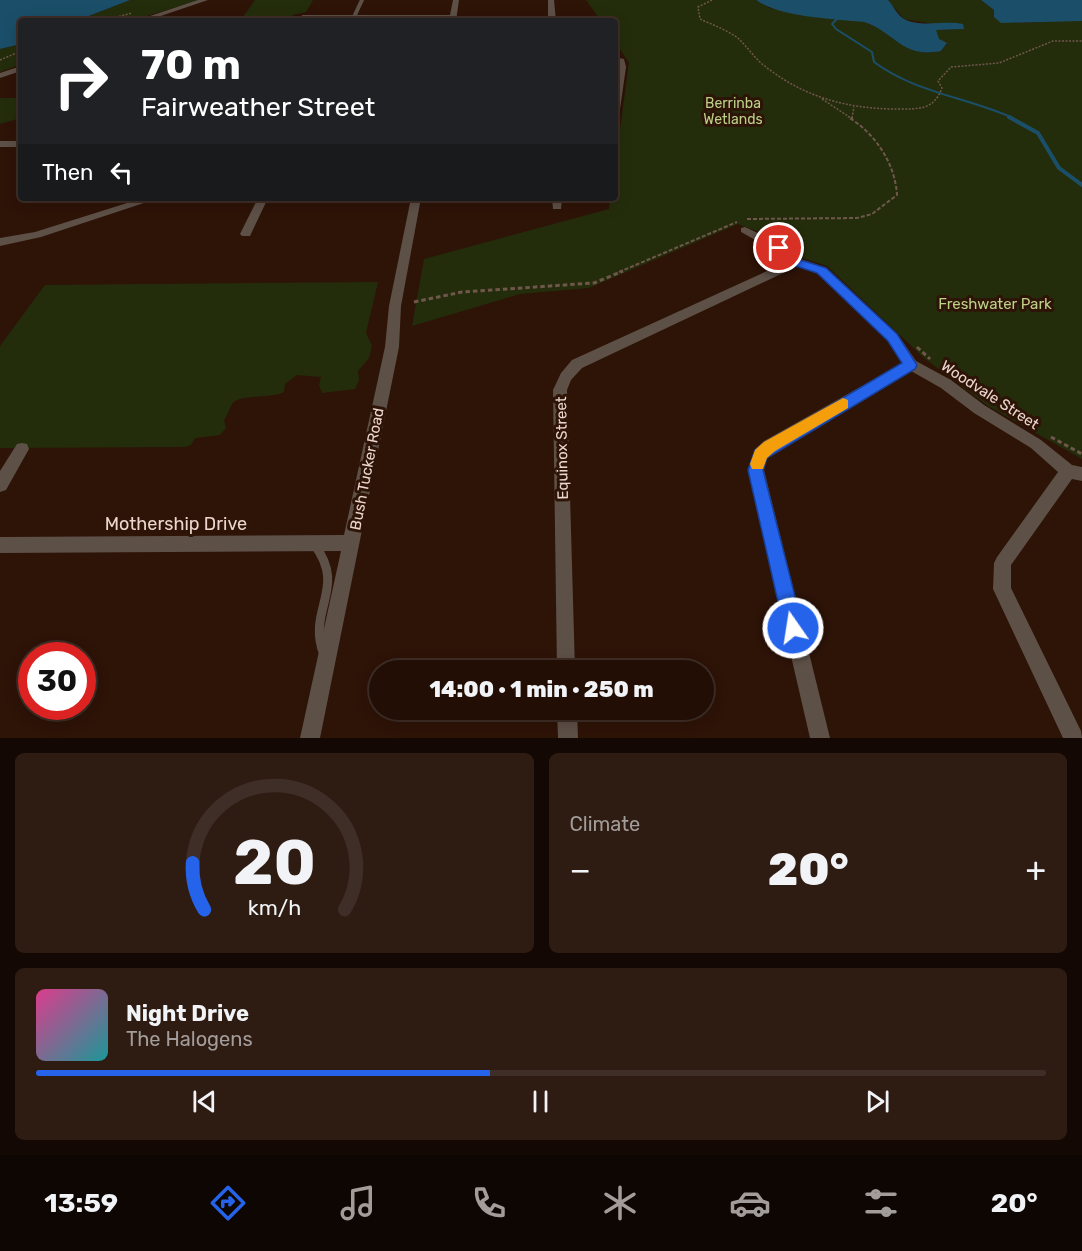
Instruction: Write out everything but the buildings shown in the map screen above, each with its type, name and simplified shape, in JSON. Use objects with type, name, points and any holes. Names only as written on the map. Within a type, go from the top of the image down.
[{"type":"street","points":[[149,18],[205,0]]},
{"type":"street","points":[[452,18],[456,0]]},
{"type":"street","points":[[551,0],[552,18]]},
{"type":"street","points":[[303,17],[403,18]]},
{"type":"street","points":[[618,60],[622,67],[618,93]]},
{"type":"street","points":[[0,76],[18,69]]},
{"type":"street","points":[[0,144],[18,144]]},
{"type":"street","points":[[1,244],[144,201]]},
{"type":"street","points":[[246,234],[262,201]]},
{"type":"street","name":"Bush Tucker Road","points":[[310,738],[392,347],[395,306],[415,201]]},
{"type":"street","name":"Woodvale Street","points":[[746,225],[797,262],[822,271],[893,338],[910,365],[946,384],[979,409],[1036,444],[1075,473]]},
{"type":"street","name":"Equinox Street","points":[[566,660],[560,390],[566,376],[577,364],[797,262]]},
{"type":"street","points":[[819,738],[756,470],[760,454],[770,446],[910,365]]},
{"type":"street","points":[[0,485],[22,449]]},
{"type":"street","points":[[1074,738],[1002,588],[1003,563],[1075,473]]},
{"type":"street","name":"Mothership Drive","points":[[0,545],[352,543]]},
{"type":"street","points":[[567,720],[568,738]]},
{"type":"lane","points":[[354,17],[362,0]]},
{"type":"lane","points":[[314,543],[329,572],[317,630],[319,645],[327,660]]},
{"type":"path","points":[[712,0],[698,7],[700,19],[739,39],[763,65],[806,93],[854,107],[909,111],[924,109],[938,99],[942,88],[938,81],[951,67],[999,63],[1053,41],[1082,40]]},
{"type":"path","points":[[0,60],[18,52]]},
{"type":"path","points":[[414,302],[462,292],[594,283],[746,225],[857,218],[872,214],[894,199],[898,185],[870,132],[836,112],[822,99]]},
{"type":"path","points":[[852,120],[854,107]]},
{"type":"path","points":[[912,342],[936,364]]},
{"type":"path","points":[[1044,434],[1082,454]]},
{"type":"green space","points":[[130,0],[200,0],[140,18],[84,18]]},
{"type":"green space","points":[[255,0],[313,0],[306,12],[290,18],[242,18]]},
{"type":"green space","name":"Berrinba Wetlands","points":[[586,0],[756,0],[769,8],[864,22],[875,26],[908,48],[928,52],[941,51],[947,44],[939,40],[935,30],[964,29],[904,19],[888,0],[981,0],[994,10],[994,17],[1001,20],[1022,23],[1082,21],[1082,459],[988,406],[924,358],[827,266],[803,258],[767,235],[738,224],[589,288],[520,294],[412,326],[424,259],[609,209],[610,201],[618,201],[618,143],[629,63],[618,46],[618,18],[599,18]]},
{"type":"green space","points":[[18,45],[18,65],[0,72],[0,49]]},
{"type":"green space","points":[[0,98],[18,98],[18,119],[0,124]]},
{"type":"green space","points":[[378,282],[366,333],[372,346],[369,358],[358,371],[359,380],[355,389],[322,393],[319,385],[321,377],[297,375],[285,384],[284,392],[237,400],[224,420],[226,428],[220,435],[195,438],[191,445],[185,447],[0,448],[0,346],[45,285]]},
{"type":"water","points":[[0,0],[130,0],[84,18],[18,18],[18,45],[0,49]]},
{"type":"water","points":[[756,0],[888,0],[901,17],[911,22],[956,23],[963,24],[964,29],[936,30],[939,39],[947,43],[941,51],[917,51],[864,22],[792,14],[766,6]]},
{"type":"water","points":[[981,0],[1082,0],[1082,21],[1001,23],[994,17],[994,10]]},
{"type":"waterway","points":[[837,19],[832,24],[836,29],[872,52],[874,62],[890,72],[924,88],[1013,118]]},
{"type":"waterway","points":[[1009,117],[1038,133],[1059,168],[1082,185]]},
{"type":"slow traffic","points":[[757,464],[760,454],[770,446],[843,404]]},
{"type":"route","points":[[779,248],[797,262],[822,271],[893,338],[899,351],[910,365],[760,454],[756,470],[793,628]]},
{"type":"park label","name":"Freshwater Park","points":[[995,304]]}]
